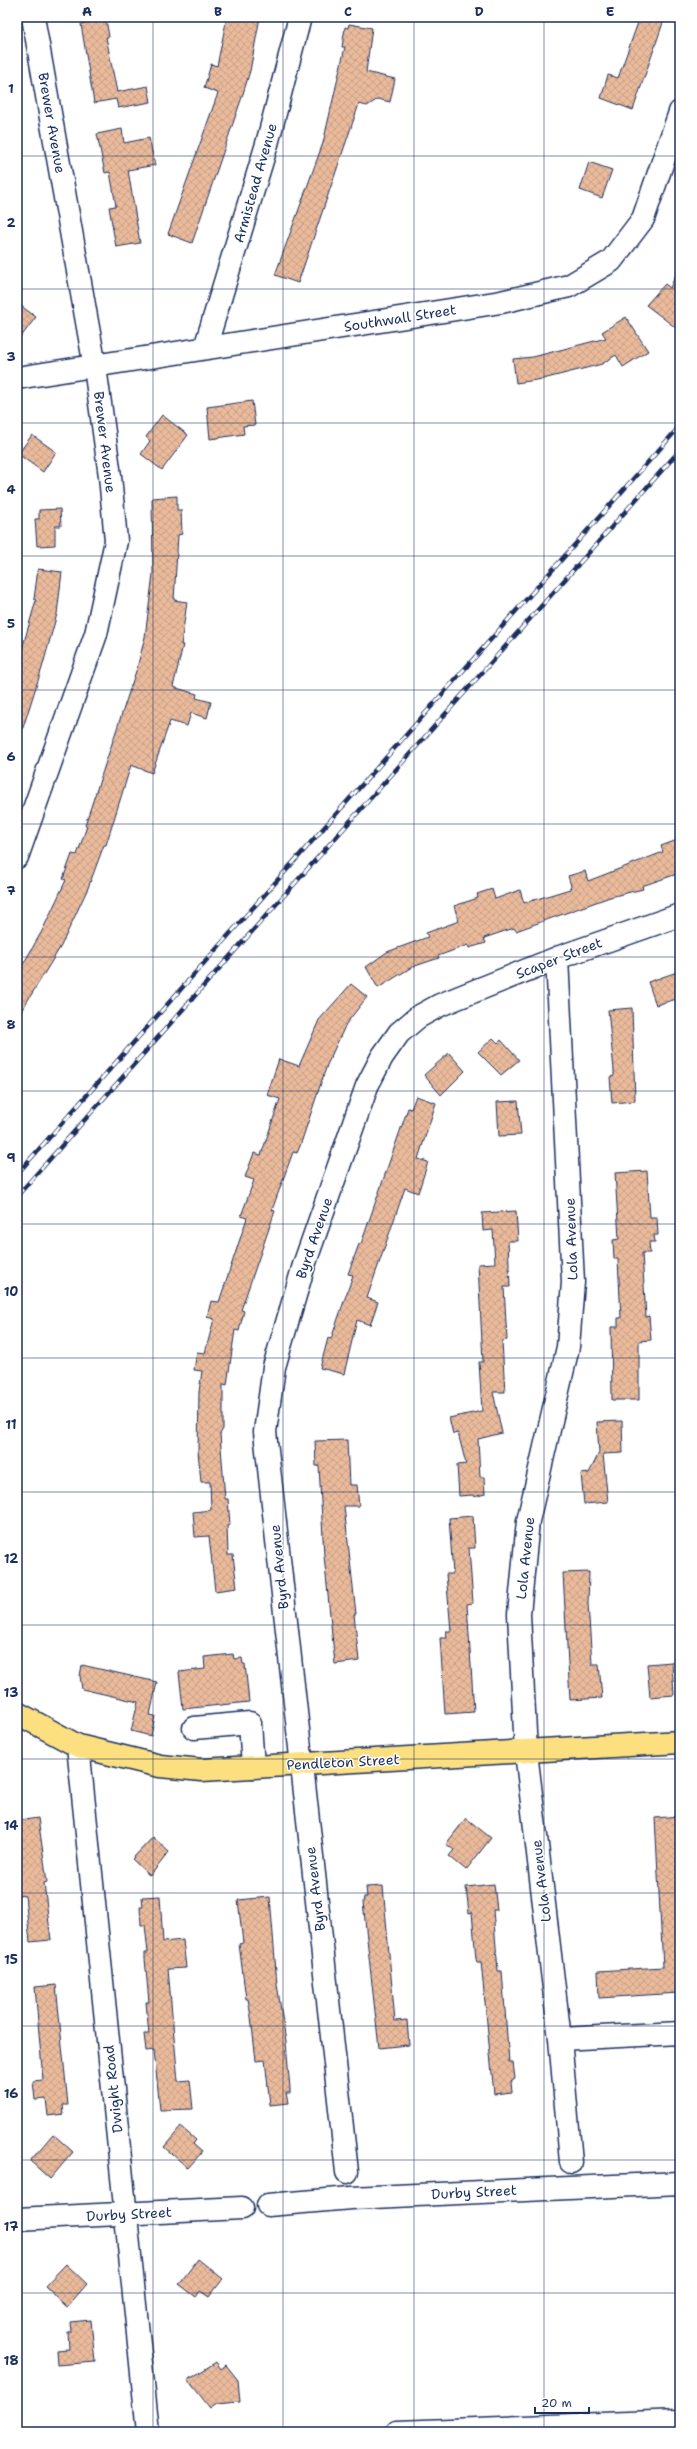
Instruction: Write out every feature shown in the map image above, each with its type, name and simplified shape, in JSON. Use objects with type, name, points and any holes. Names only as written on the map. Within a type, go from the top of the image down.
[{"type":"main road","name":"Pendleton Street","points":[[17,1713],[78,1746],[160,1766],[202,1770],[680,1742]]},
{"type":"street","name":"Brewer Avenue","points":[[17,857],[96,634],[116,541],[110,476],[95,368],[33,17]]},
{"type":"street","name":"Armistead Avenue","points":[[205,348],[267,144],[300,17]]},
{"type":"street","name":"Southwall Street","points":[[17,378],[95,368],[205,348],[500,302],[569,286],[611,261],[643,219],[680,112]]},
{"type":"street","name":"Scaper Street","points":[[440,1005],[557,958],[680,915]]},
{"type":"street","name":"Lola Avenue","points":[[557,958],[573,1282],[568,1347],[528,1521],[519,1614],[526,1752],[560,2039],[571,2162]]},
{"type":"street","name":"Byrd Avenue","points":[[347,2172],[300,1764],[265,1432],[274,1367],[304,1264],[367,1086],[382,1057],[399,1033],[418,1017],[440,1005]]},
{"type":"street","points":[[194,1728],[250,1723],[253,1767]]},
{"type":"street","name":"Dwight Road","points":[[78,1746],[148,2432]]},
{"type":"street","points":[[560,2039],[680,2033]]},
{"type":"street","name":"Durby Street","points":[[268,2205],[351,2198],[680,2183]]},
{"type":"street","name":"Durby Street","points":[[17,2219],[242,2208]]},
{"type":"street","points":[[397,2432],[680,2421]]},
{"type":"building","points":[[227,17],[260,17],[250,71],[192,243],[168,234],[218,93],[204,88],[211,64],[217,66]]},
{"type":"building","points":[[640,17],[665,17],[633,110],[601,98],[608,75],[618,78]]},
{"type":"building","points":[[106,19],[109,37],[106,37],[117,92],[148,86],[151,102],[118,108],[116,99],[94,103],[81,24]]},
{"type":"building","points":[[349,24],[372,28],[366,72],[395,79],[390,102],[378,99],[367,106],[359,104],[298,283],[275,275],[323,143],[345,47],[342,47],[345,27],[348,28]]},
{"type":"building","points":[[122,129],[124,143],[149,138],[155,165],[128,170],[140,243],[116,247],[109,207],[116,206],[110,172],[105,173],[97,134]]},
{"type":"building","points":[[589,162],[612,170],[602,198],[580,190]]},
{"type":"building","points":[[680,265],[680,331],[646,305],[665,284],[670,288]]},
{"type":"building","points":[[17,303],[36,317],[17,342]]},
{"type":"building","points":[[626,317],[648,351],[623,367],[616,355],[602,364],[543,379],[516,383],[513,359],[533,357],[606,338],[602,332]]},
{"type":"building","points":[[252,401],[255,425],[243,426],[244,434],[210,439],[207,407]]},
{"type":"building","points":[[162,415],[188,435],[162,470],[141,454],[150,441],[146,437]]},
{"type":"building","points":[[32,435],[56,452],[43,472],[18,454]]},
{"type":"building","points":[[177,496],[177,510],[181,510],[182,534],[178,535],[174,600],[187,602],[181,645],[183,645],[173,687],[197,694],[196,698],[211,702],[207,718],[191,713],[187,726],[170,721],[152,773],[131,765],[106,845],[104,845],[88,888],[61,946],[17,1018],[17,975],[42,931],[66,880],[63,879],[72,854],[77,855],[87,826],[85,825],[137,668],[145,637],[153,574],[152,498]]},
{"type":"building","points":[[60,509],[61,526],[55,526],[55,545],[37,546],[35,519],[39,519],[39,510]]},
{"type":"building","points":[[38,569],[62,572],[57,614],[20,737],[17,736],[17,667],[36,600],[34,599]]},
{"type":"building","points":[[680,839],[680,873],[642,886],[643,889],[610,897],[516,931],[514,928],[484,938],[486,943],[469,948],[468,945],[438,956],[439,958],[412,967],[378,988],[366,967],[387,952],[428,937],[426,933],[459,921],[454,906],[478,898],[477,894],[492,889],[495,899],[520,890],[524,903],[570,889],[571,886],[568,876],[585,871],[588,881],[663,852],[661,846]]},
{"type":"building","points":[[680,971],[680,998],[656,1005],[648,982]]},
{"type":"building","points":[[351,984],[367,997],[346,1024],[327,1065],[300,1146],[297,1153],[293,1152],[272,1210],[275,1211],[241,1310],[244,1311],[239,1331],[235,1330],[227,1385],[223,1384],[223,1429],[220,1434],[225,1499],[228,1499],[230,1525],[227,1526],[228,1555],[233,1555],[237,1588],[215,1591],[209,1536],[195,1537],[193,1512],[211,1510],[210,1482],[201,1482],[198,1451],[199,1392],[202,1371],[194,1370],[197,1352],[205,1353],[214,1319],[207,1317],[211,1301],[219,1302],[247,1218],[241,1216],[254,1180],[245,1177],[254,1153],[261,1155],[280,1099],[267,1095],[279,1059],[299,1066],[319,1020]]},
{"type":"building","points":[[632,1008],[635,1101],[612,1103],[610,1077],[614,1076],[614,1070],[608,1010]]},
{"type":"building","points":[[493,1038],[498,1043],[501,1040],[519,1060],[501,1075],[478,1052]]},
{"type":"building","points":[[449,1053],[465,1071],[441,1095],[424,1075]]},
{"type":"building","points":[[416,1096],[436,1103],[418,1159],[428,1162],[418,1193],[405,1188],[367,1298],[378,1302],[370,1325],[357,1320],[344,1374],[320,1368],[328,1338],[331,1339],[353,1275],[348,1274],[359,1244],[361,1244],[408,1108],[411,1109]]},
{"type":"building","points":[[518,1101],[521,1135],[499,1136],[497,1102]]},
{"type":"building","points":[[647,1171],[650,1217],[657,1217],[658,1235],[654,1235],[655,1242],[649,1242],[650,1253],[642,1253],[646,1317],[649,1316],[651,1340],[639,1341],[639,1400],[612,1400],[611,1327],[618,1327],[618,1318],[621,1318],[618,1259],[614,1259],[613,1240],[619,1239],[615,1173]]},
{"type":"building","points":[[516,1211],[518,1241],[508,1241],[510,1287],[504,1287],[507,1340],[502,1341],[505,1392],[493,1392],[502,1433],[478,1439],[480,1477],[484,1477],[485,1494],[474,1497],[473,1495],[459,1496],[457,1465],[466,1464],[458,1433],[453,1434],[449,1418],[482,1411],[479,1362],[483,1362],[478,1264],[495,1263],[493,1230],[483,1231],[482,1213]]},
{"type":"building","points":[[622,1421],[623,1453],[603,1454],[608,1502],[584,1504],[581,1474],[589,1473],[599,1453],[597,1422]]},
{"type":"building","points":[[347,1440],[349,1485],[357,1485],[359,1506],[344,1506],[356,1614],[354,1614],[359,1661],[335,1664],[324,1556],[319,1466],[316,1466],[315,1441]]},
{"type":"building","points":[[473,1516],[475,1548],[469,1548],[473,1603],[467,1604],[474,1712],[445,1714],[440,1638],[447,1638],[446,1631],[451,1631],[446,1574],[453,1574],[449,1518]]},
{"type":"building","points":[[589,1572],[588,1604],[592,1664],[599,1664],[602,1698],[570,1700],[563,1573]]},
{"type":"building","points":[[233,1654],[234,1659],[242,1658],[243,1664],[245,1664],[249,1702],[183,1709],[179,1672],[205,1669],[204,1657]]},
{"type":"building","points":[[672,1662],[674,1695],[650,1697],[647,1664]]},
{"type":"building","points":[[82,1665],[157,1682],[150,1715],[155,1716],[151,1736],[131,1731],[138,1702],[82,1689],[80,1676]]},
{"type":"building","points":[[680,1816],[679,1993],[599,1998],[598,1971],[663,1967],[655,1818]]},
{"type":"building","points":[[38,1818],[47,1882],[44,1883],[51,1940],[30,1942],[25,1896],[17,1895],[17,1821]]},
{"type":"building","points":[[466,1818],[491,1838],[466,1870],[449,1856],[454,1850],[446,1844]]},
{"type":"building","points":[[153,1837],[169,1852],[150,1876],[132,1859]]},
{"type":"building","points":[[494,1884],[497,1910],[493,1910],[498,1971],[502,1971],[509,2062],[513,2062],[515,2079],[511,2082],[512,2092],[494,2094],[481,1962],[477,1962],[476,1959],[472,1912],[469,1913],[466,1887]]},
{"type":"building","points":[[383,1886],[395,2021],[407,2020],[409,2045],[379,2048],[363,1902],[364,1897],[367,1897],[366,1887]]},
{"type":"building","points":[[160,1896],[163,1942],[183,1940],[186,1968],[168,1969],[178,2081],[190,2080],[193,2109],[160,2110],[154,2050],[146,2051],[144,2034],[149,2034],[146,2002],[149,2002],[145,1953],[148,1953],[145,1925],[141,1925],[140,1907],[143,1907],[142,1897]]},
{"type":"building","points":[[270,1897],[277,1984],[286,2042],[290,2093],[286,2093],[288,2103],[270,2105],[265,2060],[256,2061],[251,2017],[248,1999],[246,1999],[239,1944],[243,1943],[238,1900]]},
{"type":"building","points":[[56,1985],[68,2105],[63,2105],[64,2114],[48,2116],[46,2099],[35,2100],[33,2081],[43,2080],[35,1987]]},
{"type":"building","points":[[181,2127],[196,2140],[193,2144],[202,2152],[188,2168],[164,2147]]},
{"type":"building","points":[[53,2134],[73,2152],[50,2179],[30,2161]]},
{"type":"building","points":[[198,2259],[223,2279],[209,2297],[200,2291],[196,2297],[179,2284]]},
{"type":"building","points":[[66,2264],[87,2284],[67,2307],[45,2286]]},
{"type":"building","points":[[91,2320],[95,2362],[57,2365],[56,2350],[69,2349],[68,2332],[71,2332],[70,2322]]},
{"type":"building","points":[[216,2362],[221,2369],[226,2365],[238,2380],[240,2402],[216,2404],[210,2408],[188,2380]]},
{"type":"railway","points":[[17,1174],[680,426]]},
{"type":"railway","points":[[17,1196],[680,450]]}]
